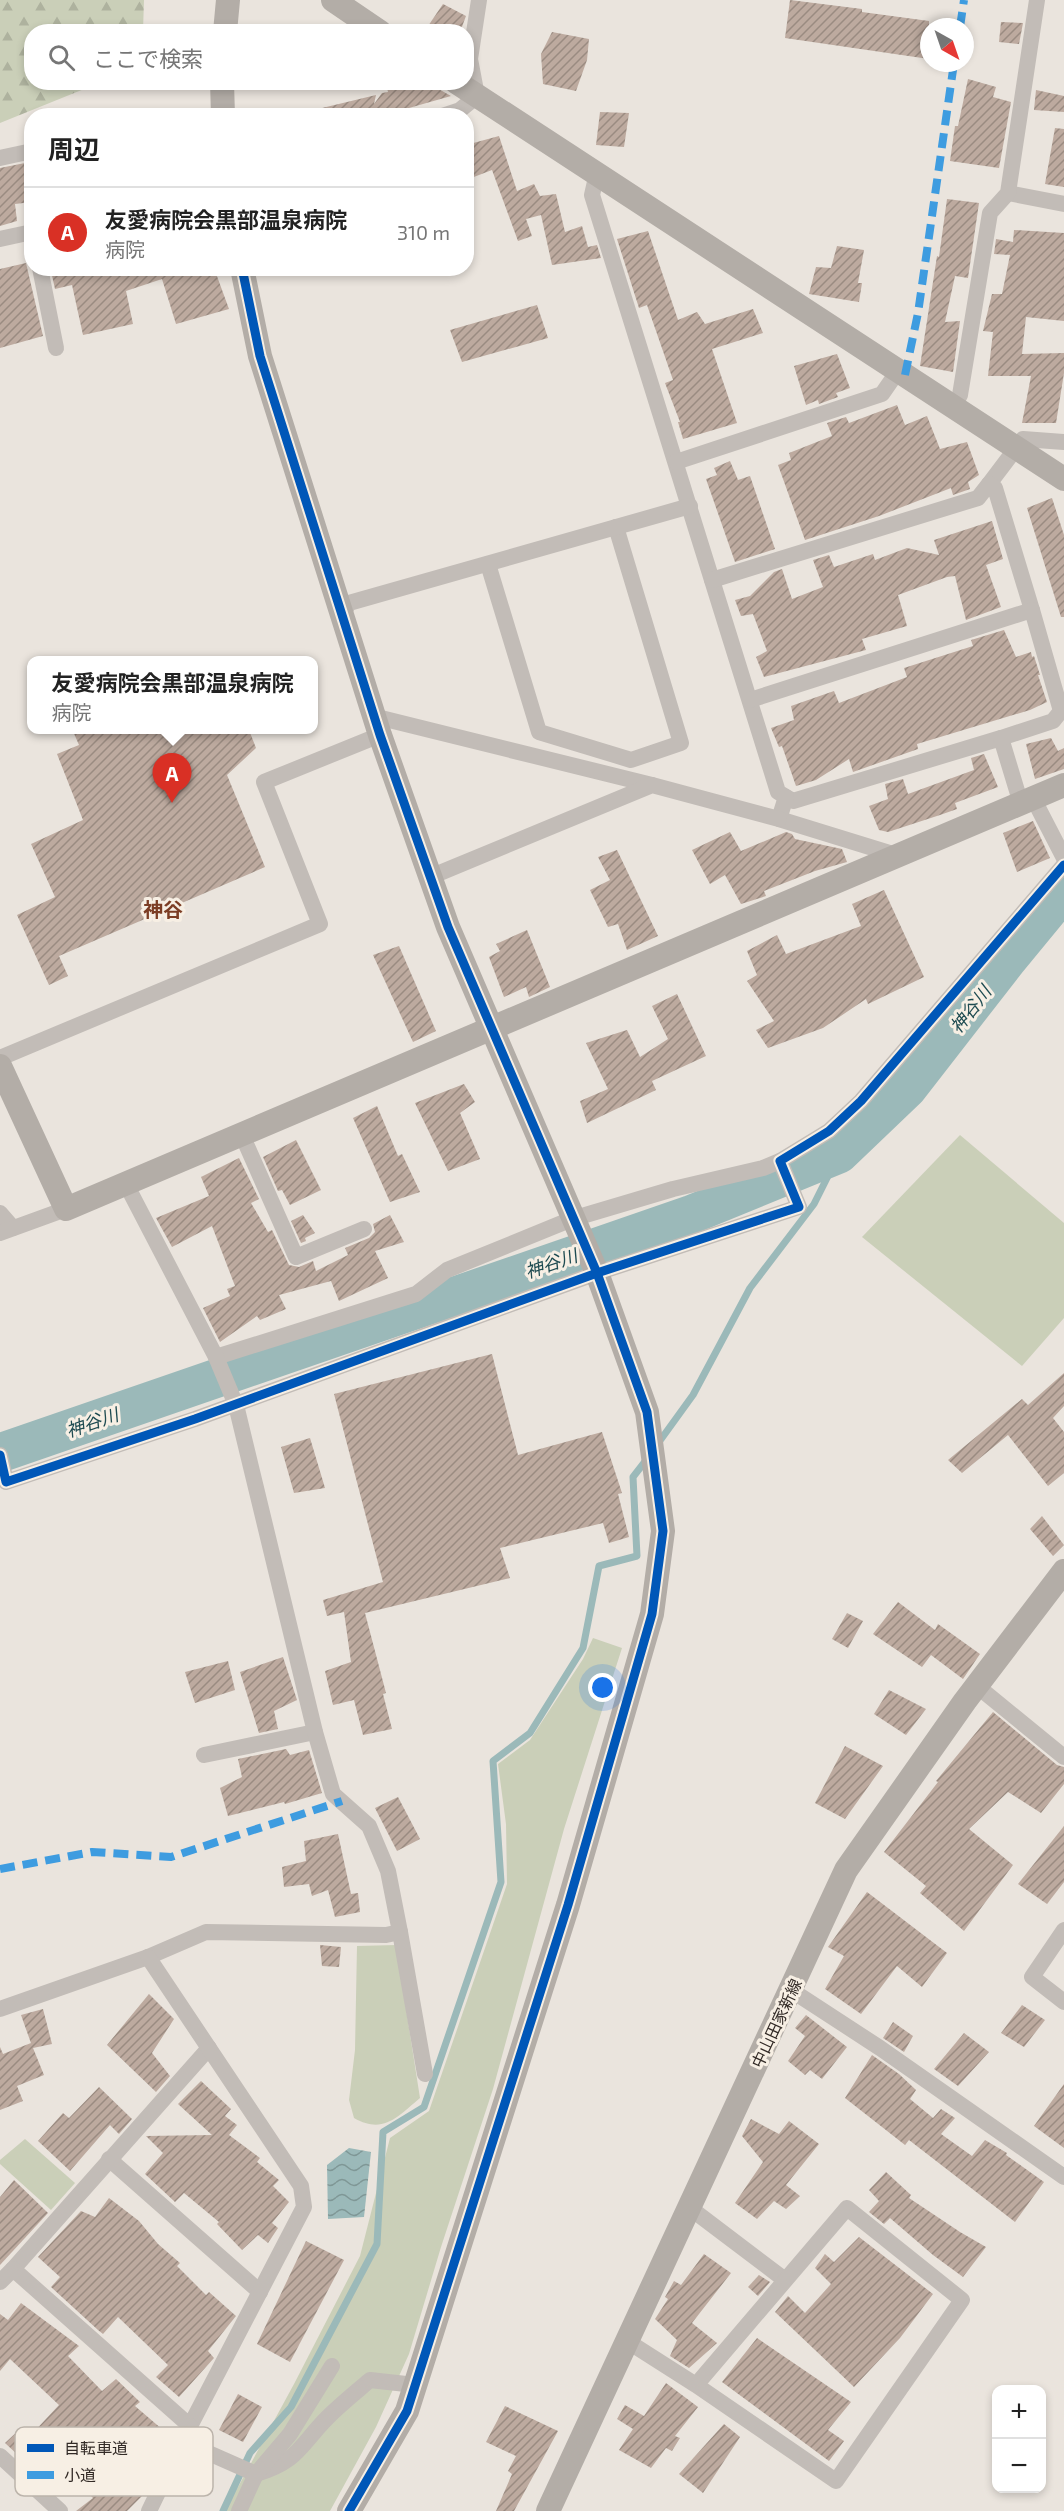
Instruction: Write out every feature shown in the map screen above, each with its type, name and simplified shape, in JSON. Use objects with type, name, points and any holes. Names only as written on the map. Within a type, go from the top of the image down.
[{"type":"street","points":[[226,24],[228,0]]},
{"type":"street","points":[[333,0],[368,24]]},
{"type":"street","points":[[474,33],[479,0]]},
{"type":"street","points":[[954,407],[960,395],[990,213],[1008,194],[1036,0]]},
{"type":"street","points":[[474,80],[477,96]]},
{"type":"street","points":[[222,90],[223,108]]},
{"type":"street","points":[[468,90],[597,172],[1064,479]]},
{"type":"street","points":[[462,108],[477,96]]},
{"type":"street","points":[[0,158],[24,153]]},
{"type":"street","points":[[597,172],[591,195],[690,506],[777,792],[793,801],[1053,721],[1061,711],[995,488],[989,484]]},
{"type":"street","points":[[1008,194],[1064,204]]},
{"type":"street","points":[[0,239],[24,234]]},
{"type":"street","points":[[41,276],[56,348]]},
{"type":"street","points":[[244,276],[260,356],[377,726],[430,877],[490,1030],[597,1274],[647,1412],[663,1531],[652,1614],[568,1905],[407,2410],[349,2511]]},
{"type":"street","points":[[676,462],[882,394],[898,371]]},
{"type":"street","points":[[712,580],[978,498],[1023,439],[1064,442]]},
{"type":"street","points":[[342,615],[349,603],[690,506]]},
{"type":"street","points":[[488,564],[539,732],[631,760],[681,743],[616,527]]},
{"type":"street","points":[[750,700],[1032,610]]},
{"type":"street","points":[[0,1058],[320,924],[264,782],[377,726],[652,785],[778,819],[899,856]]},
{"type":"street","points":[[1000,738],[1027,801],[1064,858]]},
{"type":"street","points":[[430,877],[652,785]]},
{"type":"street","points":[[0,1213],[6,1231],[66,1209],[1064,785]]},
{"type":"street","points":[[778,819],[786,797]]},
{"type":"street","points":[[216,1357],[416,1294],[447,1270],[574,1222],[662,1192],[763,1168],[780,1161],[829,1131],[861,1101],[1064,865]]},
{"type":"street","points":[[0,1066],[66,1209]]},
{"type":"street","points":[[243,1135],[296,1257],[364,1229]]},
{"type":"street","points":[[0,1455],[3,1484],[236,1405],[597,1274],[799,1206],[780,1161]]},
{"type":"street","points":[[126,1184],[216,1357],[236,1405],[315,1731],[333,1794],[369,1826],[388,1871],[425,2074]]},
{"type":"street","name":"中山田家新線","points":[[548,2511],[846,1870],[887,1809],[1064,1571]]},
{"type":"street","points":[[977,1686],[1064,1757]]},
{"type":"street","points":[[204,1755],[315,1731]]},
{"type":"street","points":[[1064,1930],[1032,1977],[1064,2002]]},
{"type":"street","points":[[0,2009],[148,1957],[206,1932],[386,1935],[400,1932]]},
{"type":"street","points":[[13,2269],[190,2426],[304,2207],[301,2186],[148,1957]]},
{"type":"street","points":[[791,1990],[880,2048],[1063,2174]]},
{"type":"street","points":[[0,2282],[208,2048]]},
{"type":"street","points":[[109,2159],[260,2292]]},
{"type":"street","points":[[690,2208],[786,2280]]},
{"type":"street","points":[[627,2342],[696,2385],[836,2481],[962,2300],[847,2208],[696,2385]]},
{"type":"street","points":[[239,2511],[256,2474],[290,2434],[332,2366]]},
{"type":"street","points":[[213,2455],[256,2474],[274,2469],[289,2461],[327,2418],[370,2380],[415,2385]]},
{"type":"street","points":[[0,2456],[15,2470]]},
{"type":"street","points":[[44,2496],[60,2511]]},
{"type":"street","points":[[149,2511],[156,2496]]},
{"type":"green space","points":[[0,0],[144,0],[143,24],[24,24],[24,90],[82,90],[37,108],[24,108],[24,113],[0,123]]},
{"type":"green space","points":[[960,1135],[1064,1223],[1064,1318],[1022,1366],[862,1237]]},
{"type":"green space","points":[[593,1638],[622,1648],[564,1829],[493,2089],[441,2247],[409,2354],[376,2427],[330,2511],[225,2511],[360,2256],[390,2138],[429,2111],[507,1884],[506,1824],[498,1764],[530,1740],[583,1659]]},
{"type":"green space","points":[[396,1945],[420,2098],[397,2117],[374,2125],[354,2118],[349,2100],[355,2050],[357,1946]]},
{"type":"green space","points":[[25,2139],[75,2183],[51,2210],[0,2164],[0,2160]]},
{"type":"water","points":[[349,2148],[371,2152],[364,2217],[328,2219],[327,2165]]},
{"type":"building","points":[[790,0],[862,9],[862,12],[920,20],[920,58],[785,38]]},
{"type":"building","points":[[443,4],[466,16],[463,24],[429,24]]},
{"type":"building","points":[[1001,22],[1023,23],[1019,44],[999,42]]},
{"type":"building","points":[[552,32],[589,39],[587,60],[576,91],[543,84],[541,54]]},
{"type":"building","points":[[968,79],[996,87],[993,97],[1011,102],[999,168],[950,161],[955,126],[958,126]]},
{"type":"building","points":[[388,90],[440,90],[451,96],[409,108],[322,108],[376,95],[374,104],[382,93],[388,92]]},
{"type":"building","points":[[1036,90],[1064,96],[1064,112],[1034,110]]},
{"type":"building","points":[[600,112],[629,113],[624,147],[596,145]]},
{"type":"building","points":[[1055,128],[1064,129],[1064,187],[1045,184]]},
{"type":"building","points":[[499,136],[517,191],[534,184],[540,196],[556,194],[565,232],[582,226],[588,247],[597,245],[601,258],[552,265],[541,215],[526,219],[532,236],[518,241],[492,170],[474,177],[474,143]]},
{"type":"building","points":[[24,163],[24,203],[15,204],[17,221],[0,226],[0,168]]},
{"type":"building","points":[[947,199],[979,203],[968,278],[955,276],[945,322],[960,321],[953,372],[920,366]]},
{"type":"building","points":[[1014,230],[1064,233],[1064,321],[1026,317],[1022,354],[1064,353],[1064,373],[1056,423],[1022,423],[1031,376],[988,376],[993,332],[983,331],[992,294],[1002,294],[1010,255],[994,254],[996,239],[1013,242]]},
{"type":"building","points":[[648,231],[678,320],[697,312],[705,324],[753,309],[763,333],[712,349],[737,423],[683,439],[678,422],[680,422],[665,383],[673,380],[647,305],[639,308],[617,239]]},
{"type":"building","points":[[837,246],[864,250],[858,283],[862,283],[859,302],[809,294],[816,267],[831,268]]},
{"type":"building","points":[[24,263],[24,276],[29,276],[43,336],[0,348],[0,269]]},
{"type":"building","points":[[52,276],[217,276],[229,309],[176,324],[162,279],[126,291],[133,324],[83,335],[72,285],[55,289]]},
{"type":"building","points":[[537,305],[548,338],[462,362],[450,330]]},
{"type":"building","points":[[837,354],[850,388],[836,393],[838,397],[819,404],[818,400],[806,405],[794,366]]},
{"type":"building","points":[[897,405],[905,425],[927,416],[940,449],[967,442],[979,475],[968,482],[970,489],[953,495],[951,488],[879,516],[805,540],[778,465],[791,460],[789,453],[832,436],[827,423],[846,417],[849,423]]},
{"type":"building","points":[[730,461],[738,480],[750,476],[775,549],[735,562],[706,479],[717,475],[714,468]]},
{"type":"building","points":[[1052,498],[1064,535],[1064,617],[1061,617],[1027,508]]},
{"type":"building","points":[[992,521],[1003,559],[986,565],[1001,607],[966,620],[955,576],[947,577],[898,595],[907,626],[862,639],[866,650],[764,677],[756,657],[767,651],[753,614],[741,616],[735,600],[750,596],[774,572],[782,569],[792,599],[823,587],[813,560],[829,555],[834,567],[873,554],[875,560],[907,548],[939,555],[934,540]]},
{"type":"building","points":[[1004,630],[1016,657],[1031,652],[1032,657],[1034,656],[1047,702],[1030,710],[917,744],[918,749],[853,772],[849,759],[816,780],[796,786],[782,746],[779,747],[771,728],[794,720],[791,706],[834,691],[839,703],[907,677],[904,668],[973,646],[971,640]]},
{"type":"building","points":[[74,734],[251,734],[256,748],[227,775],[265,867],[59,956],[68,976],[49,985],[17,915],[55,897],[31,844],[83,820],[57,754],[79,745]]},
{"type":"building","points":[[1051,738],[1058,751],[1064,748],[1064,769],[1035,779],[1026,744]]},
{"type":"building","points":[[984,754],[998,787],[955,803],[957,809],[888,832],[879,830],[869,806],[888,799],[885,784],[903,779],[908,794],[974,770],[971,758]]},
{"type":"building","points":[[1033,821],[1050,858],[1017,872],[1003,833]]},
{"type":"building","points":[[730,832],[741,851],[786,832],[792,834],[795,839],[842,849],[847,862],[815,871],[764,891],[766,896],[741,904],[725,875],[710,884],[692,850]]},
{"type":"building","points":[[617,850],[658,936],[627,950],[618,924],[608,927],[590,890],[610,880],[598,857]]},
{"type":"building","points":[[884,890],[924,977],[868,1004],[866,999],[823,1028],[768,1048],[756,1030],[774,1021],[747,981],[757,975],[747,951],[777,935],[786,954],[861,926],[852,904]]},
{"type":"building","points":[[527,930],[550,987],[529,997],[526,987],[504,997],[489,957],[500,951],[496,944]]},
{"type":"building","points":[[399,946],[436,1031],[413,1042],[373,955]]},
{"type":"building","points":[[677,994],[706,1056],[652,1081],[656,1090],[587,1123],[580,1101],[608,1089],[586,1043],[627,1030],[640,1057],[668,1039],[652,1006]]},
{"type":"building","points":[[464,1084],[475,1102],[460,1113],[480,1159],[448,1171],[415,1103]]},
{"type":"building","points":[[377,1106],[398,1156],[402,1154],[420,1192],[390,1202],[353,1118]]},
{"type":"building","points":[[296,1140],[321,1190],[290,1205],[282,1190],[278,1191],[263,1157]]},
{"type":"building","points":[[239,1158],[259,1199],[251,1203],[268,1232],[272,1230],[289,1265],[299,1267],[313,1261],[316,1271],[348,1255],[345,1248],[369,1238],[375,1232],[373,1224],[390,1215],[404,1242],[375,1251],[388,1278],[339,1301],[331,1281],[279,1295],[286,1309],[260,1320],[257,1316],[220,1342],[203,1308],[230,1296],[227,1289],[235,1286],[212,1226],[172,1247],[156,1218],[209,1196],[201,1177]]},
{"type":"building","points":[[303,1215],[315,1233],[301,1243],[291,1221]]},
{"type":"building","points":[[492,1354],[518,1455],[602,1432],[622,1493],[618,1494],[629,1537],[609,1543],[603,1523],[500,1548],[510,1578],[365,1613],[386,1693],[383,1694],[392,1729],[363,1735],[354,1700],[333,1705],[325,1671],[351,1662],[344,1612],[327,1616],[323,1600],[383,1582],[334,1394]]},
{"type":"building","points":[[1064,1373],[1064,1406],[1053,1418],[1064,1432],[1064,1473],[1048,1486],[1008,1435],[962,1473],[948,1460],[1022,1399],[1028,1405]]},
{"type":"building","points":[[310,1438],[325,1488],[294,1493],[281,1447]]},
{"type":"building","points":[[1042,1516],[1064,1545],[1053,1556],[1030,1529]]},
{"type":"building","points":[[898,1602],[935,1630],[938,1624],[980,1654],[963,1679],[931,1655],[922,1667],[873,1634]]},
{"type":"building","points":[[847,1613],[863,1621],[848,1648],[832,1639]]},
{"type":"building","points":[[283,1657],[297,1700],[274,1711],[278,1729],[259,1733],[240,1672]]},
{"type":"building","points":[[228,1661],[235,1690],[195,1703],[185,1672]]},
{"type":"building","points":[[889,1690],[926,1709],[906,1735],[874,1714]]},
{"type":"building","points":[[993,1712],[1057,1765],[1064,1767],[1064,1784],[1041,1813],[1008,1792],[969,1829],[1013,1865],[964,1931],[920,1893],[926,1886],[884,1852],[938,1782],[936,1781]]},
{"type":"building","points":[[845,1746],[883,1766],[845,1819],[815,1803]]},
{"type":"building","points":[[286,1749],[290,1755],[309,1750],[322,1793],[285,1804],[284,1802],[228,1816],[220,1788],[242,1777],[238,1759]]},
{"type":"building","points":[[398,1797],[420,1839],[397,1851],[375,1808]]},
{"type":"building","points":[[1064,1826],[1064,1882],[1047,1904],[1018,1884]]},
{"type":"building","points":[[338,1834],[351,1894],[358,1893],[360,1912],[335,1917],[328,1890],[312,1896],[309,1884],[284,1887],[282,1867],[306,1861],[304,1841]]},
{"type":"building","points":[[867,1892],[947,1953],[922,1987],[897,1966],[861,2014],[825,1989],[844,1956],[828,1947]]},
{"type":"building","points":[[320,1945],[341,1947],[339,1967],[322,1966]]},
{"type":"building","points":[[149,1994],[174,2019],[152,2053],[170,2076],[156,2092],[107,2045]]},
{"type":"building","points":[[1022,2005],[1045,2020],[1024,2047],[1001,2033]]},
{"type":"building","points":[[43,2009],[52,2044],[33,2048],[44,2075],[17,2086],[23,2101],[0,2110],[0,2047],[3,2054],[31,2043],[21,2015]]},
{"type":"building","points":[[806,2015],[847,2047],[822,2079],[810,2070],[805,2075],[788,2061],[805,2036],[795,2028]]},
{"type":"building","points":[[893,2022],[913,2036],[904,2052],[883,2038]]},
{"type":"building","points":[[964,2033],[989,2052],[958,2086],[934,2069]]},
{"type":"building","points":[[872,2055],[899,2074],[916,2090],[910,2099],[933,2118],[941,2109],[955,2118],[941,2134],[972,2156],[985,2140],[1007,2153],[1006,2155],[1044,2182],[1015,2222],[909,2140],[905,2145],[845,2098]]},
{"type":"building","points":[[201,2081],[231,2109],[225,2116],[237,2125],[229,2135],[260,2158],[257,2162],[279,2180],[273,2186],[289,2202],[272,2223],[278,2228],[268,2243],[258,2235],[242,2250],[217,2224],[219,2222],[184,2193],[175,2202],[145,2174],[163,2153],[146,2136],[212,2135],[178,2104]]},
{"type":"building","points":[[1064,2084],[1064,2148],[1034,2126]]},
{"type":"building","points":[[99,2087],[132,2119],[119,2134],[110,2125],[70,2171],[38,2141],[63,2113],[69,2118]]},
{"type":"building","points":[[751,2119],[779,2134],[789,2121],[819,2144],[786,2185],[800,2196],[786,2209],[774,2201],[757,2219],[735,2203],[763,2162],[742,2136]]},
{"type":"building","points":[[886,2172],[911,2195],[909,2198],[986,2247],[963,2277],[890,2218],[884,2224],[869,2212],[879,2201],[869,2190]]},
{"type":"building","points":[[14,2180],[48,2213],[0,2265],[0,2197]]},
{"type":"building","points":[[109,2198],[139,2221],[158,2244],[180,2263],[177,2266],[206,2295],[209,2292],[236,2316],[208,2351],[214,2358],[179,2397],[156,2377],[168,2365],[118,2317],[103,2334],[98,2330],[51,2287],[60,2277],[38,2257],[81,2211],[95,2217]]},
{"type":"building","points":[[859,2237],[933,2294],[900,2338],[854,2387],[775,2312],[788,2296],[805,2313],[831,2284],[815,2268],[825,2254],[834,2262]]},
{"type":"building","points":[[306,2241],[344,2260],[290,2362],[257,2344]]},
{"type":"building","points":[[704,2254],[731,2273],[692,2323],[717,2343],[689,2368],[670,2356],[677,2340],[655,2319],[668,2299],[665,2297],[674,2281],[681,2285]]},
{"type":"building","points":[[759,2275],[770,2282],[758,2296],[748,2287]]},
{"type":"building","points":[[21,2303],[79,2346],[68,2356],[102,2391],[116,2379],[140,2402],[135,2406],[160,2427],[38,2427],[59,2405],[10,2359],[0,2371],[0,2314],[8,2320]]},
{"type":"building","points":[[757,2338],[851,2402],[828,2430],[844,2441],[829,2461],[722,2382]]},
{"type":"building","points":[[666,2383],[698,2407],[675,2436],[680,2438],[672,2451],[666,2448],[651,2468],[619,2450],[633,2429],[617,2419],[625,2405],[644,2416]]},
{"type":"building","points":[[238,2394],[262,2407],[243,2442],[219,2430]]},
{"type":"building","points":[[505,2406],[558,2431],[514,2511],[496,2511],[512,2474],[508,2471],[516,2456],[486,2442]]},
{"type":"building","points":[[724,2424],[740,2437],[703,2493],[679,2474]]},
{"type":"building","points":[[15,2434],[15,2452],[5,2443]]},
{"type":"building","points":[[91,2496],[142,2496],[127,2511],[76,2511],[93,2498]]},
{"type":"waterway","name":"神谷川","points":[[0,1453],[690,1215],[839,1154],[907,1089],[1064,891]]},
{"type":"waterway","points":[[659,1442],[693,1395],[750,1288],[814,1204],[839,1154]]},
{"type":"waterway","points":[[223,2511],[250,2453],[291,2407],[377,2244],[383,2132],[424,2107],[501,1882],[493,1761],[530,1733],[583,1648],[599,1566],[637,1556],[633,1477],[647,1459]]},
{"type":"marked path","points":[[961,18],[964,0]]},
{"type":"marked path","points":[[905,375],[918,313],[953,72]]},
{"type":"marked path","points":[[0,1869],[92,1852],[171,1857],[342,1801]]},
{"type":"cycle path","points":[[244,276],[260,356],[380,735],[448,927],[597,1273],[647,1412],[663,1531],[652,1614],[568,1905],[407,2411],[349,2511]]},
{"type":"cycle path","points":[[0,1455],[6,1482],[195,1419],[597,1273],[799,1207],[780,1161],[829,1131],[861,1101],[1064,865]]},
{"type":"place","name":"友愛病院会黒部温泉病院","points":[[172,803]]},
{"type":"district","name":"神谷","points":[[163,909]]}]
